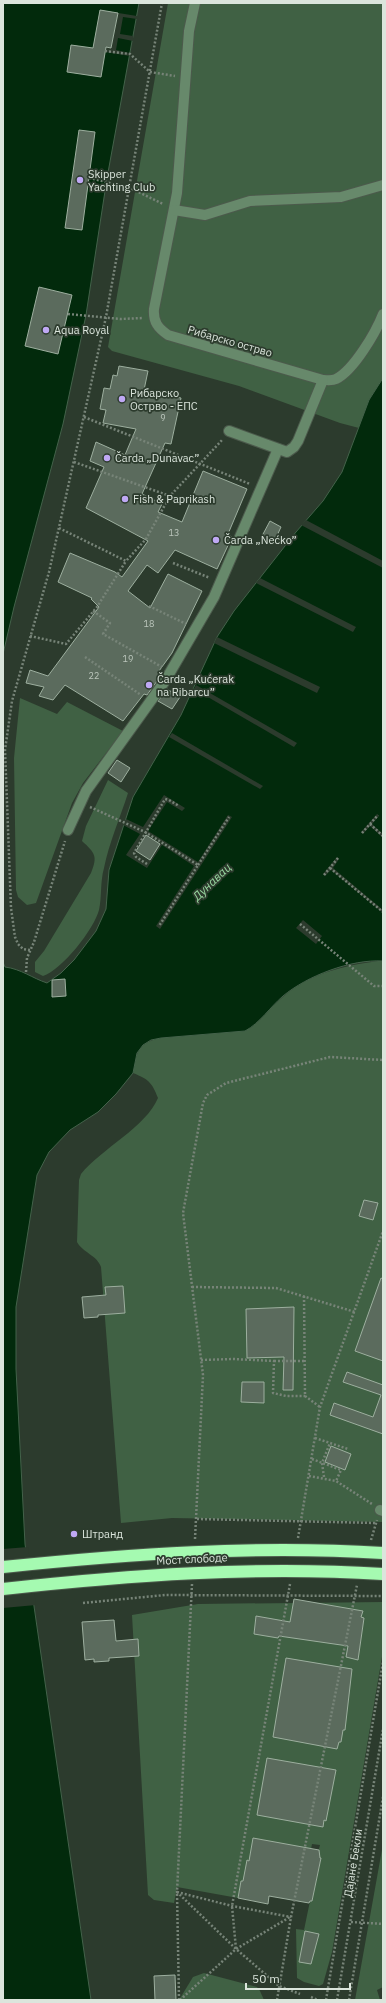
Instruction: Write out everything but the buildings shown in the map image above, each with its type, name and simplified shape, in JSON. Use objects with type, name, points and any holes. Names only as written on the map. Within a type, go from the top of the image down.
[{"type":"highway","name":"Мост слободе","points":[[3,1567],[115,1556],[194,1551],[273,1549],[383,1552]]},
{"type":"highway","name":"Мост слободе","points":[[3,1589],[118,1577],[196,1572],[273,1570],[383,1574]]},
{"type":"street","points":[[154,318],[174,210],[189,31],[195,3]]},
{"type":"street","points":[[174,210],[205,215],[250,201],[341,197],[383,185]]},
{"type":"street","points":[[230,431],[287,452],[294,447],[323,380],[335,380],[352,365],[376,331],[383,314]]},
{"type":"street","name":"Рибарско острво","points":[[154,318],[158,328],[168,336],[323,380]]},
{"type":"street","points":[[68,830],[86,791],[171,673],[196,629],[220,583],[278,449]]},
{"type":"path","points":[[30,950],[23,949],[18,944],[11,908],[5,750],[12,701],[59,528],[106,317],[162,3]]},
{"type":"path","points":[[105,51],[133,56],[150,72],[186,78]]},
{"type":"path","points":[[89,178],[128,187],[174,210]]},
{"type":"path","points":[[68,314],[106,317],[154,318]]},
{"type":"path","points":[[84,417],[260,488]]},
{"type":"path","points":[[30,636],[66,644],[93,611],[126,561],[146,539],[170,496],[230,431]]},
{"type":"path","points":[[74,462],[170,496]]},
{"type":"path","points":[[59,528],[126,561]]},
{"type":"path","points":[[173,563],[220,583]]},
{"type":"path","points":[[149,606],[196,629]]},
{"type":"path","points":[[93,611],[110,623],[103,634],[171,673]]},
{"type":"path","points":[[85,657],[151,702]]},
{"type":"path","points":[[147,864],[136,857],[134,853],[144,832],[165,800],[169,800],[179,806]]},
{"type":"path","points":[[80,803],[144,832],[198,865]]},
{"type":"path","points":[[362,833],[378,815]]},
{"type":"path","points":[[159,926],[230,817]]},
{"type":"path","points":[[370,824],[383,836]]},
{"type":"path","points":[[26,972],[27,958],[68,830]]},
{"type":"path","points":[[324,875],[338,858]]},
{"type":"path","points":[[330,868],[383,912]]},
{"type":"path","points":[[300,924],[374,986],[383,986]]},
{"type":"path","points":[[195,1542],[202,1375],[183,1212],[203,1103],[207,1095],[226,1083],[330,1057],[383,1060]]},
{"type":"path","points":[[301,1521],[320,1407],[382,1238],[383,1231]]},
{"type":"path","points":[[192,1287],[276,1288],[355,1312]]},
{"type":"path","points":[[304,1296],[305,1396]]},
{"type":"path","points":[[201,1360],[233,1359],[305,1361]]},
{"type":"path","points":[[274,1361],[273,1393],[286,1396],[305,1396],[320,1407]]},
{"type":"path","points":[[315,1438],[348,1449]]},
{"type":"path","points":[[324,1478],[322,1463],[330,1443]]},
{"type":"path","points":[[312,1459],[341,1470],[336,1481]]},
{"type":"path","points":[[309,1476],[336,1481],[382,1511],[376,1522],[369,1544]]},
{"type":"path","points":[[197,1519],[376,1522]]},
{"type":"path","points":[[179,2000],[177,1892],[192,1580]]},
{"type":"path","points":[[277,2000],[291,1917],[353,1595],[358,1581]]},
{"type":"path","points":[[83,1603],[165,1595],[383,1596]]},
{"type":"path","points":[[236,1949],[232,1906],[288,1595]]},
{"type":"path","points":[[326,2000],[383,1662]]},
{"type":"path","name":"Дајане Бекли","points":[[337,2000],[383,1729]]},
{"type":"path","points":[[348,2000],[383,1797]]},
{"type":"path","points":[[177,1892],[232,1906],[291,1917]]},
{"type":"path","points":[[177,1892],[236,1949],[279,1986],[300,1994]]},
{"type":"path","points":[[179,2000],[236,1949],[291,1917]]},
{"type":"path","points":[[351,1922],[383,1924]]},
{"type":"path","points":[[310,1997],[318,2000]]},
{"type":"shaded area","points":[[168,3],[383,3],[383,378],[369,400],[359,428],[340,423],[239,386],[112,351],[108,347]]},
{"type":"shaded area","points":[[20,698],[57,714],[67,702],[123,731],[83,783],[72,803],[36,903],[27,905],[18,897],[16,890],[14,758]]},
{"type":"shaded area","points":[[108,780],[128,793],[106,859],[102,879],[99,910],[91,927],[76,948],[59,966],[43,976],[35,972],[35,962],[44,951],[91,873],[93,867],[95,859],[94,855],[82,841],[86,826]]},
{"type":"shaded area","points":[[383,961],[383,1522],[172,1518],[121,1523],[101,1267],[99,1263],[77,1242],[79,1180],[81,1174],[144,1119],[158,1098],[154,1088],[149,1082],[133,1073],[137,1054],[143,1045],[161,1038],[245,1031],[255,1024],[294,988],[316,976],[352,965]]},
{"type":"shaded area","points":[[383,1602],[383,1651],[332,1952],[323,1984],[319,1986],[304,1982],[297,1978],[296,1929],[304,1930],[321,1859],[320,1854],[318,1853],[320,1845],[312,1844],[305,1881],[282,1867],[247,1860],[248,1882],[241,1881],[238,1898],[177,1887],[174,1903],[154,1900],[148,1895],[132,1615],[198,1604]]},
{"type":"shaded area","points":[[383,1844],[383,1987],[377,1990],[380,2000],[355,2000]]},
{"type":"shaded area","points":[[204,1973],[257,1987],[264,2000],[179,2000],[193,1977]]},
{"type":"water","points":[[3,3],[139,3],[107,178],[86,315],[63,424],[14,607],[3,654]]},
{"type":"water","name":"Дунавац","points":[[383,378],[383,961],[370,961],[344,966],[330,970],[304,982],[278,1000],[255,1024],[245,1031],[151,1040],[143,1045],[137,1053],[133,1073],[116,1094],[98,1112],[70,1130],[49,1152],[37,1175],[16,1307],[16,1369],[25,1544],[91,2000],[3,2000],[3,962],[5,967],[47,983],[61,973],[74,960],[96,931],[106,909],[109,870],[133,797],[181,715],[217,637],[234,611],[296,532],[323,501],[342,472],[369,400]]},
{"type":"pier","points":[[100,10],[137,16],[137,19],[123,17],[120,34],[133,36],[133,41],[118,38],[116,50],[130,53],[130,56],[105,52],[101,77],[67,72],[71,45],[105,50],[94,45]]},
{"type":"pier","points":[[306,520],[383,561],[383,568],[301,525]]},
{"type":"pier","points":[[260,578],[356,627],[353,632],[256,583]]},
{"type":"pier","points":[[217,637],[320,687],[317,693],[214,643]]},
{"type":"pier","points":[[196,685],[297,743],[294,747],[194,689]]},
{"type":"pier","points":[[172,733],[263,786],[260,789],[169,737]]},
{"type":"pier","points":[[164,795],[185,808],[182,811],[167,802],[148,831],[198,862],[228,815],[232,817],[160,929],[156,926],[194,866],[162,845],[147,868],[126,855],[140,834],[123,825],[126,819],[143,827]]},
{"type":"pier","points":[[377,814],[379,816],[372,824],[383,834],[383,838],[370,826],[363,834],[361,832]]},
{"type":"pier","points":[[337,857],[339,859],[333,868],[383,910],[383,913],[331,870],[325,876],[323,874]]},
{"type":"pier","points":[[303,920],[322,936],[316,944],[296,928]]},
{"type":"pier","points":[[28,1547],[36,1605],[3,1608],[3,1549]]},
{"type":"place","name":"Skipper Yachting Club","points":[[80,180]]},
{"type":"place","name":"Aqua Royal","points":[[46,330]]},
{"type":"place","name":"Рибарско Острво - ЕПС","points":[[122,399]]},
{"type":"place","name":"Čarda „Dunavac”","points":[[107,458]]},
{"type":"place","name":"Fish & Paprikash","points":[[125,499]]},
{"type":"place","name":"Čarda „Nećko”","points":[[216,540]]},
{"type":"place","name":"Čarda „Kućerak na Ribarcu”","points":[[149,685]]},
{"type":"place","name":"Штранд","points":[[74,1534]]}]
